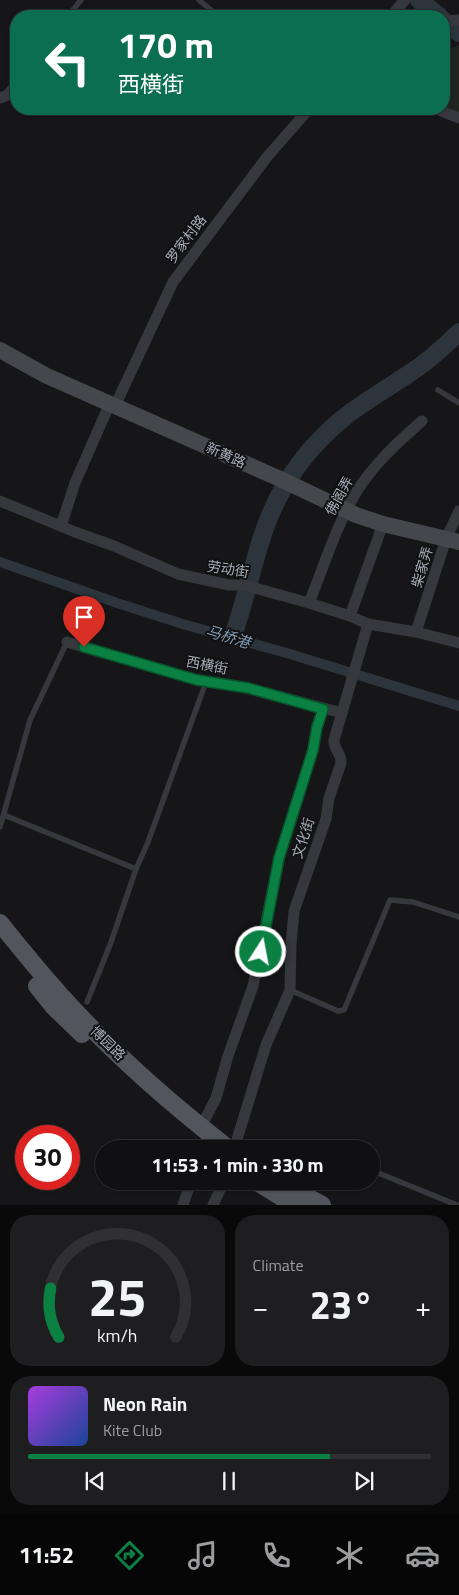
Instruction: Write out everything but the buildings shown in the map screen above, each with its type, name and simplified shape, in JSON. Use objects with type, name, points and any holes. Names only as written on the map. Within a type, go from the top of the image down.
[{"type":"main road","name":"博园路","points":[[0,923],[62,997],[149,1082],[203,1140]]},
{"type":"main road","name":"博园路","points":[[0,941],[54,1006],[141,1091],[202,1140]]},
{"type":"main road","points":[[291,1194],[322,1205]]},
{"type":"street","points":[[396,10],[405,0]]},
{"type":"street","name":"罗家村路","points":[[61,526],[75,483],[173,282],[267,157],[304,115]]},
{"type":"street","name":"新黄路","points":[[0,350],[47,376],[294,485],[347,511],[383,524],[453,541]]},
{"type":"street","name":"佛阁弄","points":[[309,604],[328,552],[357,492],[377,465],[422,421]]},
{"type":"street","name":"劳动街","points":[[0,501],[114,546],[178,574],[229,585],[248,587],[350,616],[368,624],[416,632],[459,643]]},
{"type":"street","name":"柴家弄","points":[[416,632],[453,541],[459,511]]},
{"type":"street","points":[[350,616],[383,524]]},
{"type":"street","name":"文化街","points":[[237,1140],[266,1045],[290,990],[290,945],[294,911],[326,820],[329,798],[341,763],[340,755],[333,744],[368,624]]},
{"type":"street","name":"西横街","points":[[67,642],[186,677],[248,688],[342,713]]},
{"type":"street","points":[[206,1140],[228,1056],[253,986],[279,858],[313,750],[317,727],[323,709]]},
{"type":"street","points":[[183,1205],[188,1190]]},
{"type":"street","points":[[213,1205],[220,1190]]},
{"type":"lane","points":[[73,10],[81,0]]},
{"type":"lane","points":[[199,0],[211,10]]},
{"type":"lane","points":[[1,99],[10,88]]},
{"type":"lane","points":[[438,390],[459,403]]},
{"type":"lane","points":[[0,827],[30,720],[67,642]]},
{"type":"lane","points":[[87,1002],[107,953],[136,869],[151,835],[206,682]]},
{"type":"lane","points":[[4,815],[136,869]]},
{"type":"lane","points":[[290,990],[338,1011],[344,1010],[390,900],[414,902],[459,917]]},
{"type":"lane","points":[[380,1174],[457,1205]]},
{"type":"shaded area","points":[[459,45],[459,114],[450,110],[450,49]]},
{"type":"waterway","points":[[419,0],[432,10]]},
{"type":"waterway","points":[[450,26],[459,33]]},
{"type":"waterway","points":[[233,636],[264,531],[277,499],[295,470],[316,444],[341,420],[421,365],[459,332]]},
{"type":"waterway","name":"马桥港","points":[[0,562],[186,625],[290,654],[459,706]]},
{"type":"route","points":[[84,647],[197,680],[248,688],[323,709],[317,727],[313,750],[279,858],[261,952]]}]
